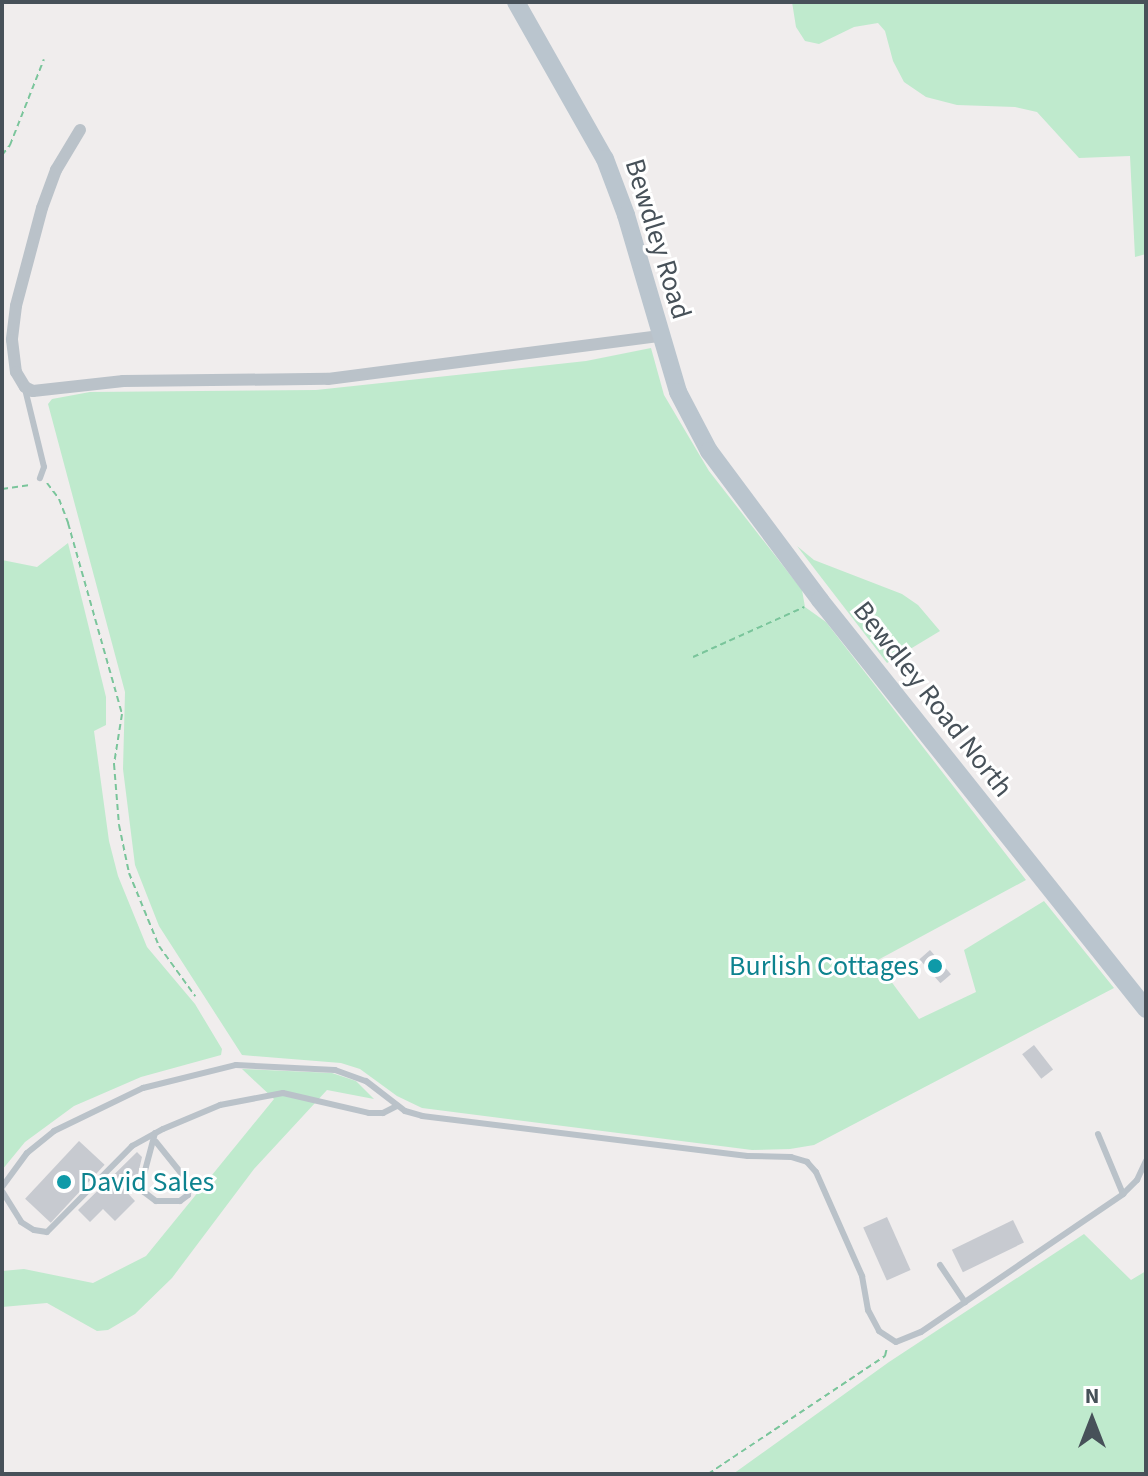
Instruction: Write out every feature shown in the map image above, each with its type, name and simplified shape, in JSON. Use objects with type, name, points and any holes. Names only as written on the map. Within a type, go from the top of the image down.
[{"type":"main road","name":"Bewdley Road","points":[[516,2],[605,159],[626,215],[660,336],[687,415]]},
{"type":"main road","name":"Bewdley Road North","points":[[687,415],[709,451],[820,600],[1146,1009]]},
{"type":"street","points":[[80,130],[56,170],[42,208],[16,306],[12,340],[16,372],[25,387],[33,391],[123,381],[328,379],[660,336]]},
{"type":"lane","points":[[25,387],[44,467],[40,478]]},
{"type":"lane","points":[[397,1106],[383,1113],[369,1113],[293,1094],[275,1093],[234,1101],[155,1133],[132,1146],[50,1231],[34,1230],[21,1222],[2,1189],[40,1141],[74,1119],[143,1088],[223,1067],[335,1070],[366,1081],[397,1106],[422,1116],[748,1156],[791,1157],[807,1162],[816,1172],[862,1276],[868,1310],[879,1331],[889,1340],[906,1340],[1123,1194],[1137,1180],[1146,1161]]},
{"type":"lane","points":[[155,1133],[156,1142],[143,1178],[144,1192],[156,1201],[180,1201],[188,1195],[189,1183],[156,1142]]},
{"type":"lane","points":[[1098,1134],[1123,1194]]},
{"type":"lane","points":[[940,1265],[965,1302]]},
{"type":"path","points":[[2,155],[10,145],[44,59]]},
{"type":"path","points":[[2,489],[30,487],[40,478],[59,499],[122,714],[114,764],[119,825],[129,873],[159,946],[195,996]]},
{"type":"path","points":[[693,657],[820,600]]},
{"type":"path","points":[[708,1474],[885,1356],[889,1340]]},
{"type":"green space","points":[[792,2],[1146,2],[1146,254],[1135,257],[1130,156],[1079,158],[1037,112],[1015,107],[957,105],[926,97],[904,82],[893,61],[885,31],[878,23],[854,27],[819,44],[805,41],[796,27]]},
{"type":"green space","points":[[651,348],[664,395],[709,471],[802,590],[805,607],[826,622],[1026,880],[876,961],[919,1019],[976,992],[964,950],[1044,901],[1114,988],[814,1145],[790,1149],[752,1150],[422,1108],[397,1096],[360,1069],[341,1063],[242,1055],[159,926],[135,865],[123,769],[125,692],[48,404],[52,399],[90,392],[316,390],[586,361]]},
{"type":"green space","points":[[68,543],[106,697],[106,725],[94,731],[109,841],[118,876],[147,947],[195,1004],[222,1049],[221,1055],[141,1077],[74,1106],[25,1142],[2,1170],[2,560],[37,567]]},
{"type":"green space","points":[[797,546],[814,560],[902,594],[918,605],[940,631],[887,663]]},
{"type":"green space","points":[[242,1069],[332,1073],[356,1081],[374,1099],[327,1090],[254,1169],[172,1278],[135,1314],[108,1330],[97,1331],[47,1303],[2,1307],[2,1271],[24,1269],[93,1283],[146,1256],[274,1099]]},
{"type":"green space","points":[[1084,1234],[1131,1280],[1146,1271],[1146,1474],[733,1474],[889,1362]]},
{"type":"building","name":"Burlish Cottages","points":[[930,950],[951,974],[940,983],[919,959]]},
{"type":"building","points":[[1034,1045],[1053,1069],[1041,1079],[1022,1054]]},
{"type":"building","name":"David Sales","points":[[79,1141],[105,1165],[51,1223],[25,1199]]},
{"type":"building","points":[[137,1152],[142,1157],[138,1174],[123,1188],[135,1201],[115,1221],[103,1209],[90,1222],[78,1210]]},
{"type":"building","points":[[887,1217],[911,1270],[887,1281],[863,1228]]},
{"type":"building","points":[[1013,1220],[1024,1242],[963,1272],[952,1250]]},
{"type":"place","name":"Burlish Cottages","points":[[935,966]]},
{"type":"place","name":"David Sales","points":[[64,1182]]}]
